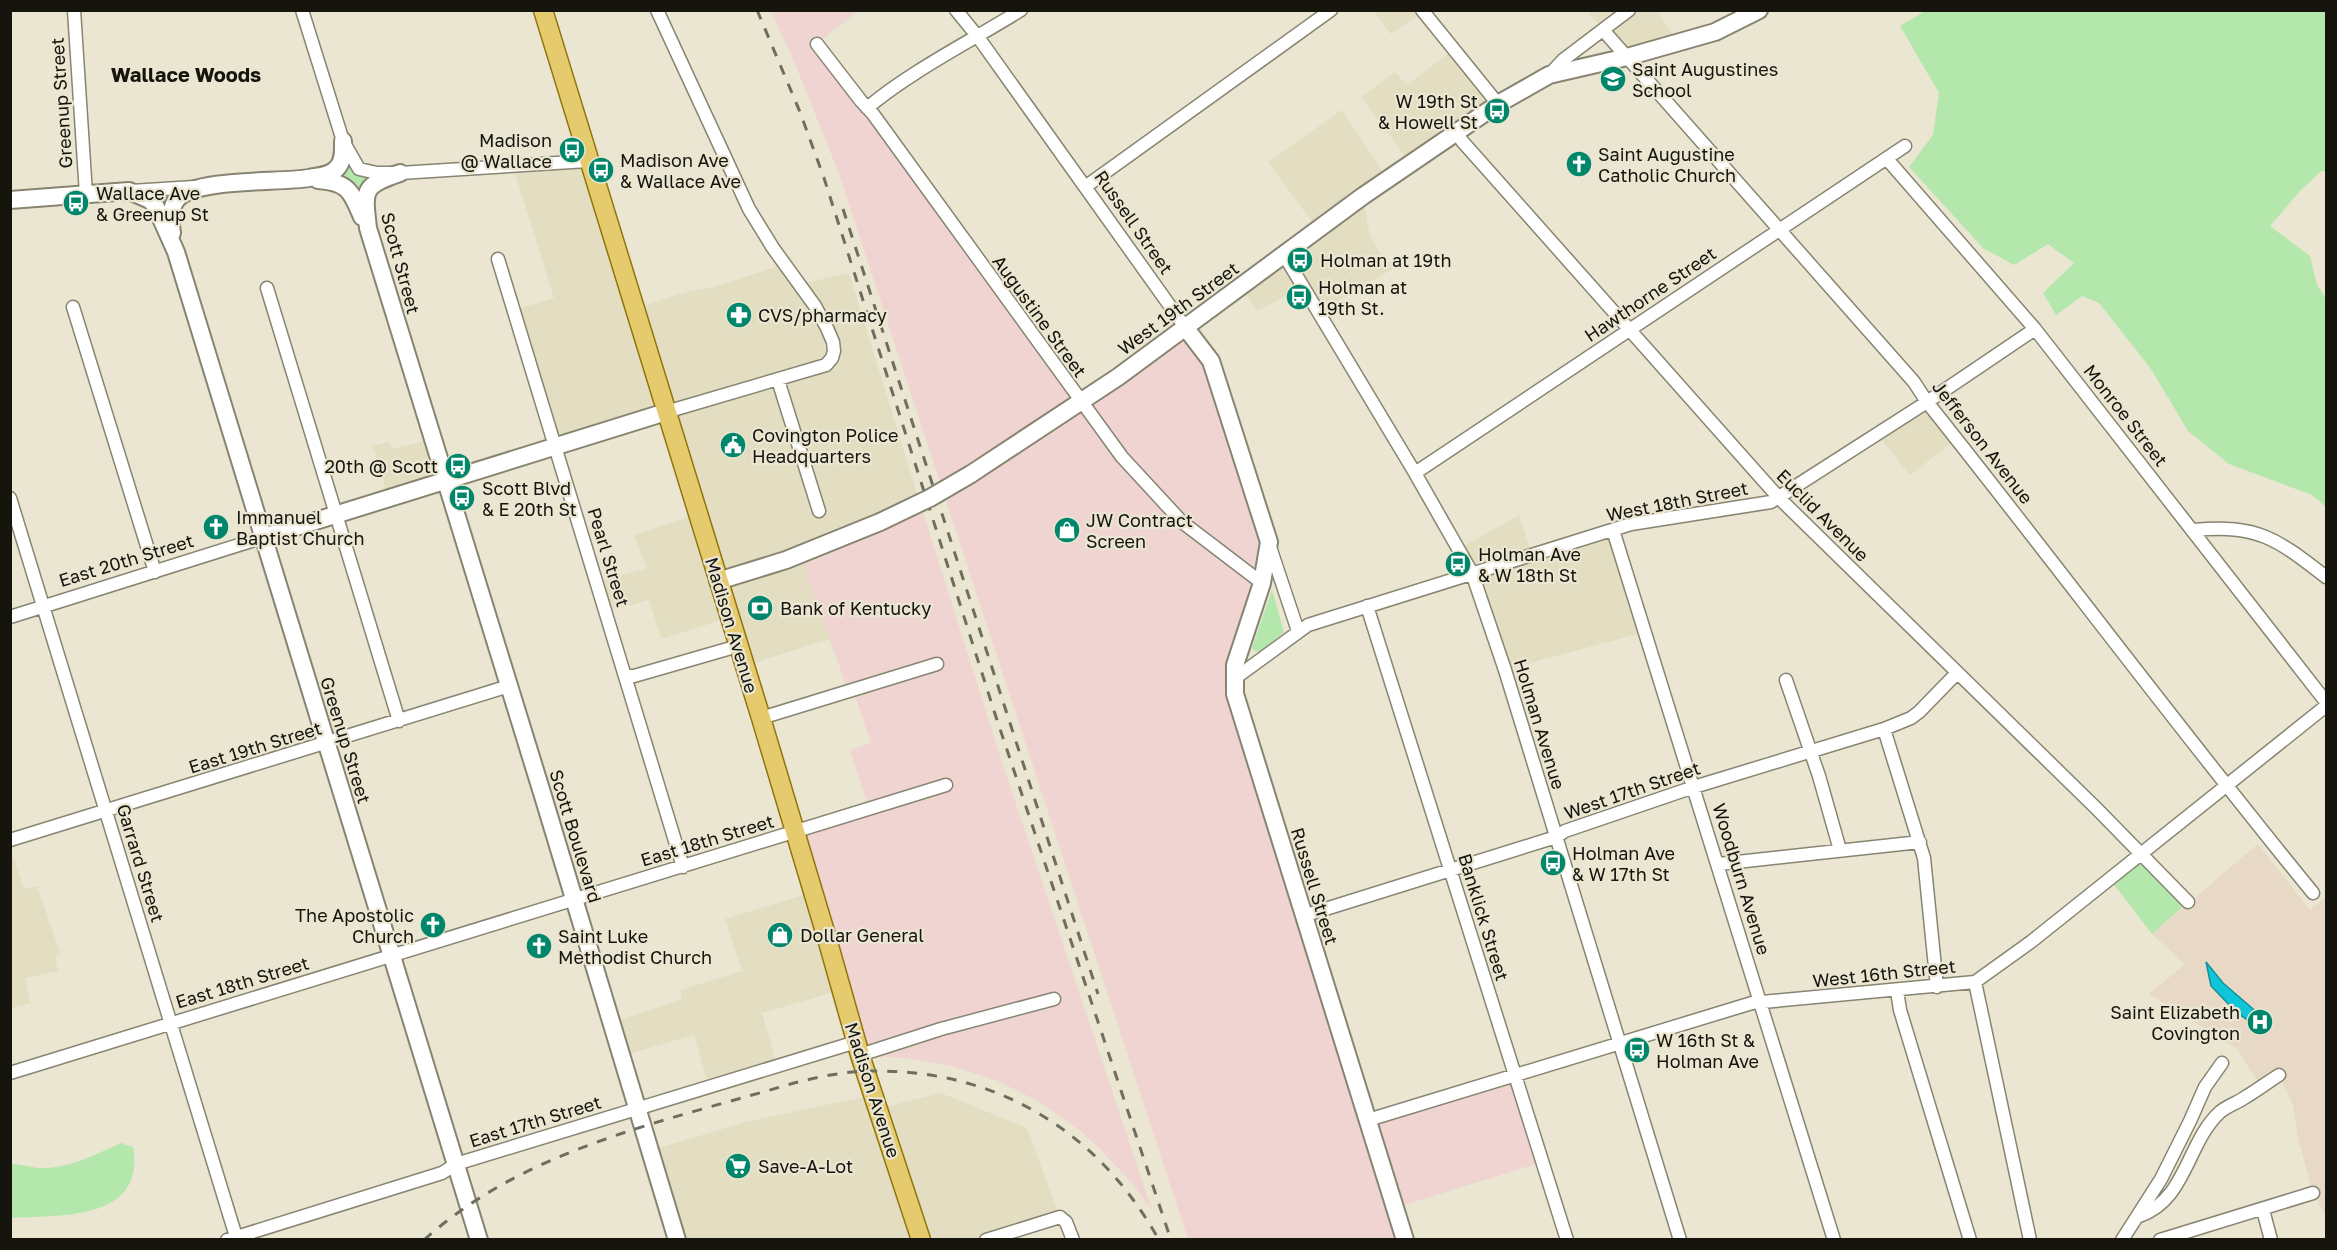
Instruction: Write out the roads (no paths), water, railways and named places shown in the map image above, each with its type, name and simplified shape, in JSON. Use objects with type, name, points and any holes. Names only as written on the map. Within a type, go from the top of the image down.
[{"type":"main road","name":"Madison Avenue","points":[[543,10],[795,831],[858,1049],[921,1239]]},
{"type":"street","name":"Greenup Street","points":[[74,10],[86,194]]},
{"type":"street","points":[[302,10],[343,141],[358,169],[377,173],[400,173],[588,161]]},
{"type":"street","points":[[657,10],[749,209],[772,248],[814,306],[833,342],[832,358],[826,365],[666,412]]},
{"type":"street","name":"Russell Street","points":[[956,10],[978,37],[1211,361],[1298,631]]},
{"type":"street","points":[[867,108],[879,98],[1021,10]]},
{"type":"street","points":[[1085,186],[1331,10]]},
{"type":"street","points":[[1422,10],[1498,104]]},
{"type":"street","name":"West 19th Street","points":[[718,582],[786,561],[880,522],[930,498],[971,474],[1118,377],[1363,196],[1456,131],[1549,75],[1563,60],[1629,10]]},
{"type":"street","points":[[1549,75],[1627,57],[1715,32],[1759,10]]},
{"type":"street","name":"Jefferson Avenue","points":[[1604,30],[1914,382],[1927,402],[2055,563],[2225,786],[2313,893]]},
{"type":"street","name":"Augustine Street","points":[[818,44],[1122,457],[1182,522],[1262,583]]},
{"type":"street","name":"Euclid Avenue","points":[[1456,131],[1462,141],[1779,498],[2188,902]]},
{"type":"street","points":[[10,200],[304,179],[328,175],[337,169],[342,160],[343,141]]},
{"type":"street","name":"Hawthorne Street","points":[[1415,473],[1546,388],[1905,146]]},
{"type":"street","name":"Monroe Street","points":[[1887,159],[2035,329],[2194,530],[2326,704]]},
{"type":"street","name":"Scott Street","points":[[400,173],[376,182],[368,190],[365,200],[368,228],[445,480]]},
{"type":"street","points":[[304,179],[339,182],[346,187],[357,202],[368,228]]},
{"type":"street","points":[[176,252],[171,225],[172,207],[189,191],[207,186]]},
{"type":"street","points":[[129,191],[150,200],[155,205],[176,252]]},
{"type":"street","name":"Greenup Street","points":[[176,252],[479,1239]]},
{"type":"street","name":"Holman Avenue","points":[[1284,255],[1415,473],[1472,573],[1680,1239]]},
{"type":"street","name":"Pearl Street","points":[[498,259],[683,867]]},
{"type":"street","points":[[267,288],[399,721]]},
{"type":"street","points":[[73,308],[154,572]]},
{"type":"street","name":"West 18th Street","points":[[1234,679],[1308,625],[1631,524],[1771,502],[1927,402],[2035,329]]},
{"type":"street","points":[[778,380],[819,511]]},
{"type":"street","name":"East 20th Street","points":[[10,616],[666,412]]},
{"type":"street","name":"Scott Boulevard","points":[[445,480],[677,1239]]},
{"type":"street","name":"Garrard Street","points":[[10,498],[171,1023],[233,1239]]},
{"type":"street","points":[[2194,530],[2224,528],[2267,536],[2326,577]]},
{"type":"street","name":"Woodburn Avenue","points":[[1613,530],[1719,864],[1834,1239]]},
{"type":"street","name":"Russell Street","points":[[1269,542],[1262,583],[1235,665],[1235,694],[1405,1239]]},
{"type":"street","name":"Banklick Street","points":[[1367,606],[1567,1239]]},
{"type":"street","points":[[626,676],[634,676],[738,646]]},
{"type":"street","points":[[760,718],[936,664]]},
{"type":"street","name":"West 17th Street","points":[[1304,916],[1556,837],[1565,831],[1694,787],[1884,729],[1911,718],[1919,712],[1957,673]]},
{"type":"street","points":[[1786,680],[1840,850]]},
{"type":"street","name":"East 19th Street","points":[[10,840],[509,686]]},
{"type":"street","name":"West 16th Street","points":[[1368,1120],[1741,1006],[1975,982],[2032,940],[2326,704]]},
{"type":"street","points":[[1884,729],[1924,858],[1937,987]]},
{"type":"street","points":[[795,831],[945,785]]},
{"type":"street","name":"East 18th Street","points":[[10,1073],[795,831]]},
{"type":"street","points":[[1719,864],[1920,842]]},
{"type":"street","points":[[1975,982],[2030,1239]]},
{"type":"street","points":[[1897,991],[1900,1010],[1970,1239]]},
{"type":"street","points":[[858,1049],[1054,999]]},
{"type":"street","name":"East 17th Street","points":[[233,1239],[442,1173],[456,1164],[638,1108],[858,1049]]},
{"type":"street","points":[[2122,1239],[2139,1216],[2190,1121],[2205,1087],[2222,1063]]},
{"type":"street","points":[[2139,1216],[2150,1212],[2171,1192],[2182,1176],[2201,1137],[2221,1111],[2279,1075]]},
{"type":"street","points":[[2160,1239],[2263,1210],[2313,1193]]},
{"type":"street","points":[[2263,1210],[2271,1239]]},
{"type":"street","points":[[986,1239],[1060,1218],[1066,1222],[1073,1239]]},
{"type":"water","points":[[2206,962],[2223,983],[2267,1021],[2250,1022],[2235,1011],[2211,986]]},
{"type":"railway","points":[[757,10],[800,112],[824,178],[996,717],[1171,1240]]},
{"type":"railway","points":[[843,209],[1098,994]]},
{"type":"railway","points":[[424,1240],[464,1208],[507,1182],[599,1141],[794,1083],[858,1071],[925,1074],[967,1083],[1006,1097],[1043,1116],[1077,1140],[1108,1169],[1135,1202],[1159,1240]]},
{"type":"place","name":"Saint Augustines School","points":[[1613,79]]},
{"type":"place","name":"W 19th St & Howell St","points":[[1497,111]]},
{"type":"place","name":"Madison @ Wallace","points":[[572,150]]},
{"type":"place","name":"Saint Augustine Catholic Church","points":[[1579,164]]},
{"type":"place","name":"Madison Ave & Wallace Ave","points":[[601,170]]},
{"type":"place","name":"Wallace Ave & Greenup St","points":[[76,203]]},
{"type":"place","name":"Holman at 19th","points":[[1300,260]]},
{"type":"place","name":"Holman at 19th St.","points":[[1299,297]]},
{"type":"place","name":"CVS/pharmacy","points":[[739,315]]},
{"type":"place","name":"Covington Police Headquarters","points":[[733,445]]},
{"type":"place","name":"20th @ Scott","points":[[458,466]]},
{"type":"place","name":"Scott Blvd & E 20th St","points":[[462,498]]},
{"type":"place","name":"Immanuel Baptist Church","points":[[216,527]]},
{"type":"place","name":"JW Contract Screen","points":[[1067,530]]},
{"type":"place","name":"Holman Ave & W 18th St","points":[[1458,564]]},
{"type":"place","name":"Bank of Kentucky","points":[[760,608]]},
{"type":"place","name":"Holman Ave & W 17th St","points":[[1553,863]]},
{"type":"place","name":"The Apostolic Church","points":[[433,925]]},
{"type":"place","name":"Dollar General","points":[[780,935]]},
{"type":"place","name":"Saint Luke Methodist Church","points":[[539,946]]},
{"type":"place","name":"Saint Elizabeth Covington","points":[[2260,1022]]},
{"type":"place","name":"W 16th St & Holman Ave","points":[[1637,1050]]},
{"type":"place","name":"Save-A-Lot","points":[[738,1166]]},
{"type":"district","name":"Wallace Woods","points":[[186,74]]}]
